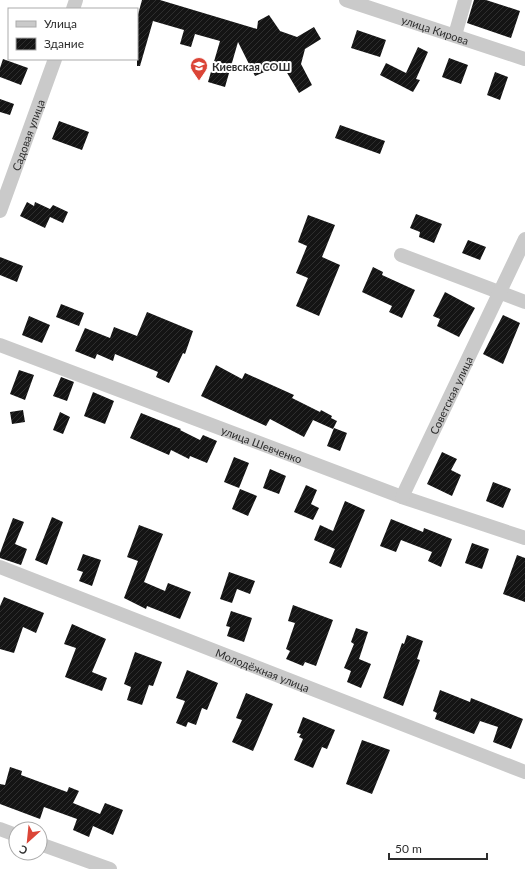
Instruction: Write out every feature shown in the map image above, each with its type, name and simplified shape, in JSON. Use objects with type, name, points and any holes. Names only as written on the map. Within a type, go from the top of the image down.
[{"type":"street","name":"улица Кирова","points":[[346,0],[525,59]]},
{"type":"street","points":[[455,35],[465,0]]},
{"type":"street","name":"Садовая улица","points":[[0,211],[55,60]]},
{"type":"street","name":"Советская улица","points":[[402,497],[525,239]]},
{"type":"street","points":[[401,255],[525,302]]},
{"type":"street","name":"улица Шевченко","points":[[0,345],[402,497],[525,538]]},
{"type":"street","name":"Молодёжная улица","points":[[0,567],[525,772]]},
{"type":"street","points":[[48,847],[110,869]]},
{"type":"building","points":[[142,0],[160,0],[257,29],[258,21],[269,15],[280,31],[297,37],[314,27],[321,39],[305,49],[301,64],[312,85],[299,93],[286,71],[276,67],[255,76],[238,42],[225,87],[208,82],[220,41],[195,34],[191,47],[180,44],[184,30],[153,21],[140,66],[137,66],[138,14]]},
{"type":"building","points":[[474,0],[486,0],[520,11],[511,38],[467,23]]},
{"type":"building","points":[[357,30],[386,40],[380,57],[351,48]]},
{"type":"building","points":[[418,47],[428,52],[416,79],[420,80],[413,92],[380,75],[386,63],[406,73]]},
{"type":"building","points":[[449,58],[468,65],[461,84],[442,77]]},
{"type":"building","points":[[3,59],[28,68],[21,85],[0,77],[0,68]]},
{"type":"building","points":[[495,72],[508,77],[500,100],[487,95]]},
{"type":"building","points":[[0,99],[14,104],[10,115],[0,112]]},
{"type":"building","points":[[59,121],[89,132],[82,150],[52,139]]},
{"type":"building","points":[[340,125],[385,141],[380,154],[335,138]]},
{"type":"building","points":[[27,202],[34,206],[35,202],[50,209],[53,205],[68,212],[63,223],[50,217],[45,228],[20,216]]},
{"type":"building","points":[[416,214],[442,224],[434,243],[419,237],[420,232],[410,228]]},
{"type":"building","points":[[308,215],[335,225],[322,257],[340,265],[319,316],[296,306],[308,278],[296,273],[307,246],[298,242]]},
{"type":"building","points":[[468,240],[486,247],[480,260],[462,253]]},
{"type":"building","points":[[0,257],[23,266],[17,282],[0,275]]},
{"type":"building","points":[[373,267],[383,272],[382,275],[415,290],[402,318],[389,312],[392,306],[362,292]]},
{"type":"building","points":[[445,292],[475,308],[459,337],[437,326],[440,319],[433,316]]},
{"type":"building","points":[[61,304],[84,313],[79,326],[56,317]]},
{"type":"building","points":[[147,312],[193,331],[185,354],[183,353],[169,383],[156,377],[158,372],[115,354],[113,361],[97,354],[95,359],[75,351],[85,328],[110,338],[114,327],[137,336]]},
{"type":"building","points":[[503,315],[520,323],[503,364],[483,354]]},
{"type":"building","points":[[29,316],[50,325],[42,343],[22,335]]},
{"type":"building","points":[[216,365],[242,379],[245,373],[294,395],[292,398],[320,412],[321,410],[332,416],[331,418],[337,421],[333,429],[313,420],[304,437],[270,419],[266,426],[201,396]]},
{"type":"building","points":[[19,370],[34,375],[25,400],[10,394]]},
{"type":"building","points":[[61,377],[74,382],[67,401],[53,396]]},
{"type":"building","points":[[93,392],[114,401],[105,424],[84,416]]},
{"type":"building","points":[[23,410],[25,422],[12,424],[10,412]]},
{"type":"building","points":[[60,412],[70,417],[63,434],[53,430]]},
{"type":"building","points":[[141,413],[181,429],[180,430],[200,440],[203,435],[217,441],[207,463],[190,456],[189,459],[171,450],[169,455],[130,438]]},
{"type":"building","points":[[334,428],[347,433],[340,451],[327,446]]},
{"type":"building","points":[[442,452],[457,459],[451,470],[461,475],[452,496],[427,484]]},
{"type":"building","points":[[234,457],[249,463],[239,488],[224,482]]},
{"type":"building","points":[[270,469],[286,476],[279,494],[263,488]]},
{"type":"building","points":[[493,482],[511,489],[503,508],[486,501]]},
{"type":"building","points":[[306,485],[317,490],[311,504],[319,508],[313,520],[294,512]]},
{"type":"building","points":[[240,489],[257,496],[248,516],[232,509]]},
{"type":"building","points":[[345,501],[365,510],[341,568],[329,563],[335,549],[314,540],[320,525],[333,531]]},
{"type":"building","points":[[52,517],[63,522],[47,565],[35,560]]},
{"type":"building","points":[[13,518],[24,522],[15,544],[27,549],[21,565],[0,558],[0,553]]},
{"type":"building","points":[[391,519],[423,532],[424,528],[452,539],[441,567],[428,561],[432,552],[401,540],[396,552],[380,546]]},
{"type":"building","points":[[139,525],[163,534],[144,582],[165,591],[168,583],[191,592],[180,619],[147,606],[146,609],[124,598],[138,561],[127,557]]},
{"type":"building","points":[[472,543],[489,549],[482,569],[465,563]]},
{"type":"building","points":[[83,554],[101,560],[92,586],[79,581],[83,572],[77,570]]},
{"type":"building","points":[[517,555],[525,558],[525,602],[503,594]]},
{"type":"building","points":[[229,572],[255,581],[250,594],[237,589],[232,603],[220,599]]},
{"type":"building","points":[[4,597],[44,613],[36,633],[23,627],[14,653],[0,649],[0,606]]},
{"type":"building","points":[[293,605],[333,620],[316,666],[305,662],[303,666],[286,659],[290,651],[286,649],[295,623],[288,621]]},
{"type":"building","points":[[231,611],[252,618],[244,642],[227,636],[230,627],[226,626]]},
{"type":"building","points":[[72,624],[106,639],[92,672],[107,678],[102,691],[65,677],[76,648],[64,644]]},
{"type":"building","points":[[356,628],[368,632],[359,659],[371,664],[361,688],[347,682],[351,671],[344,668],[354,644],[351,642]]},
{"type":"building","points":[[407,635],[423,641],[417,659],[420,660],[403,706],[383,698],[402,643],[404,644]]},
{"type":"building","points":[[135,652],[162,662],[153,686],[149,685],[142,705],[127,700],[131,687],[124,684]]},
{"type":"building","points":[[187,670],[218,683],[207,710],[202,708],[196,725],[188,722],[186,727],[176,723],[185,701],[176,698]]},
{"type":"building","points":[[440,690],[470,702],[471,698],[523,719],[511,749],[493,742],[498,727],[480,721],[474,734],[435,719],[437,713],[433,711]]},
{"type":"building","points":[[246,693],[273,704],[253,751],[232,742],[242,720],[236,718]]},
{"type":"building","points":[[303,717],[335,730],[327,749],[322,747],[313,768],[294,760],[303,739],[299,737],[301,734],[297,733]]},
{"type":"building","points":[[362,740],[390,750],[372,794],[346,784]]},
{"type":"building","points":[[10,767],[22,771],[21,775],[67,792],[69,787],[79,791],[73,803],[100,814],[105,803],[123,810],[113,835],[93,826],[89,837],[73,830],[77,819],[44,807],[40,819],[0,804],[0,784],[5,785]]},
{"type":"place","name":"Киевская СОШ","points":[[199,81]]}]
